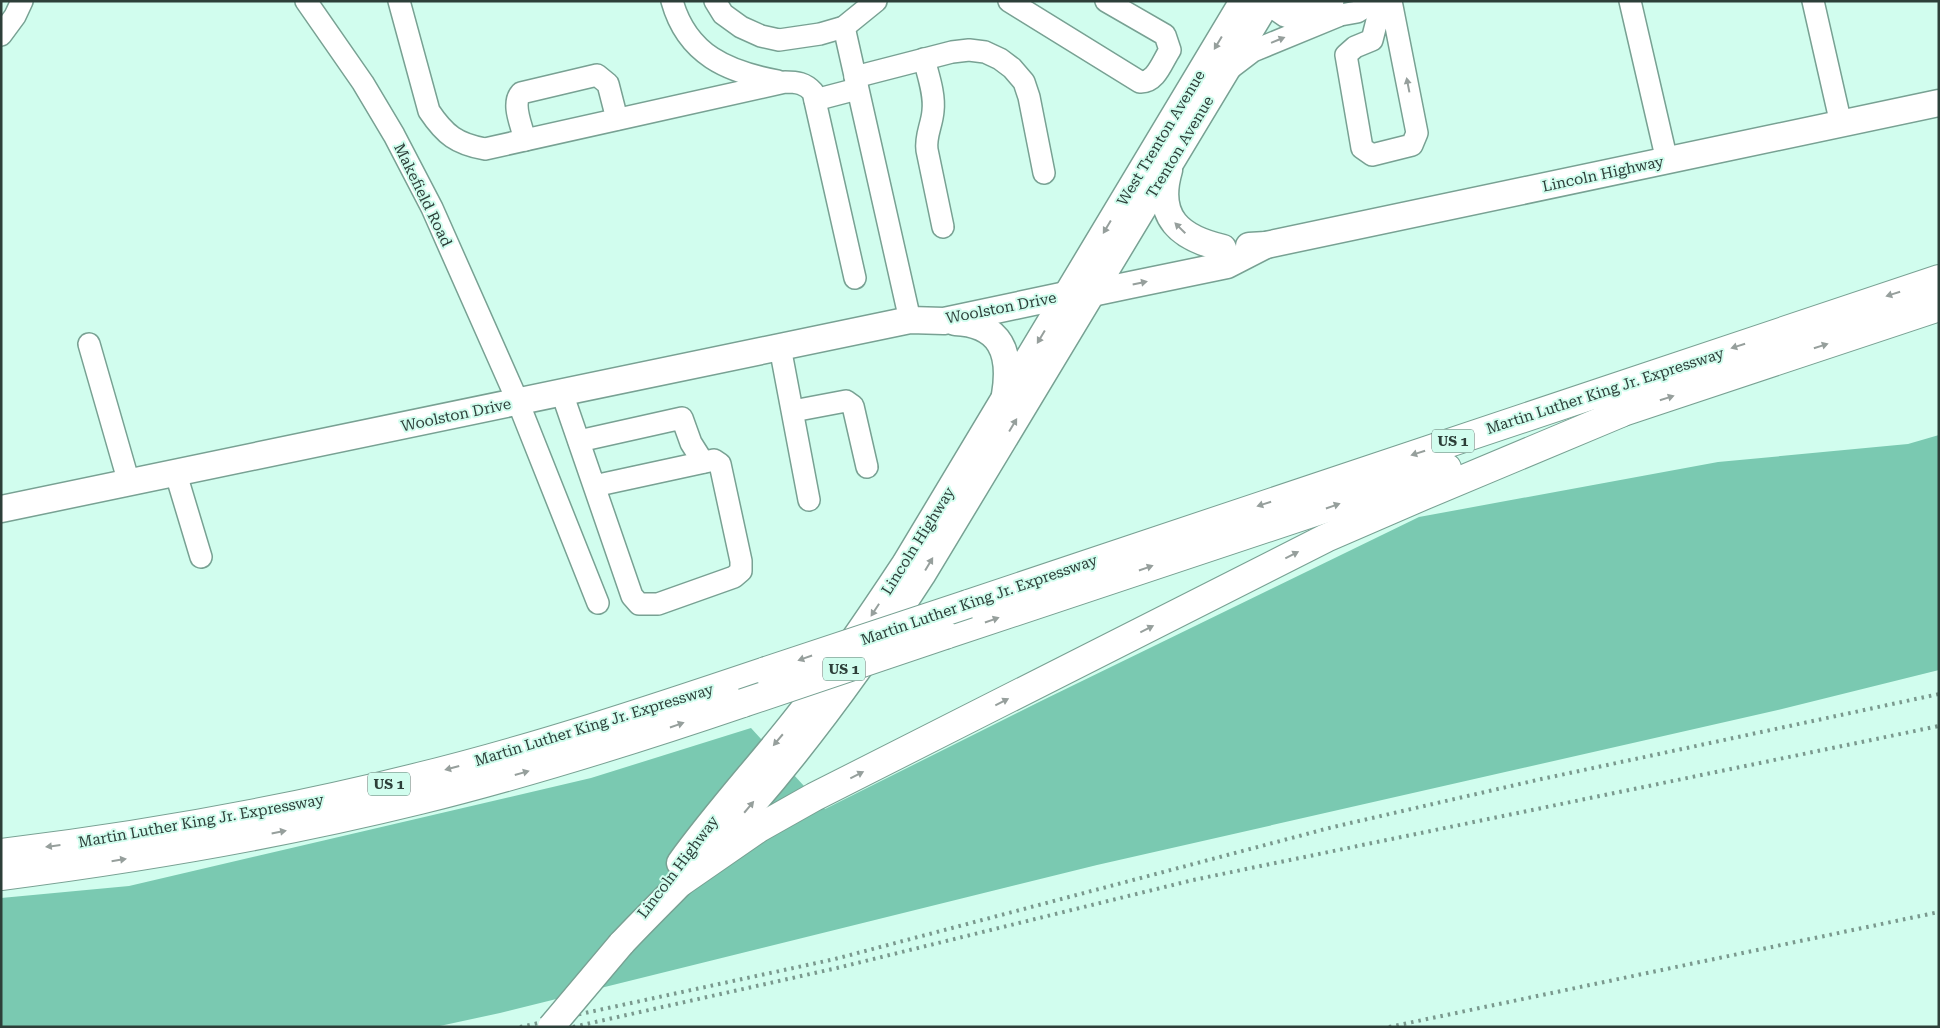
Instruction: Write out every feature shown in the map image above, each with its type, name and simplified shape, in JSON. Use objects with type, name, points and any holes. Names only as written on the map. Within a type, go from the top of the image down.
[{"type":"highway","name":"Martin Luther King Jr. Expressway","points":[[1,853],[115,838],[205,823],[346,794],[415,778],[621,720],[1939,279]]},
{"type":"highway","name":"Martin Luther King Jr. Expressway","points":[[1,876],[65,868],[209,845],[368,812],[492,782],[562,762],[628,742],[1411,480],[1621,413],[1939,307]]},
{"type":"highway","points":[[681,882],[760,828],[814,797],[1326,538],[1414,499],[1621,413]]},
{"type":"main road","name":"Trenton Avenue","points":[[1085,284],[1171,162],[1266,2]]},
{"type":"main road","name":"West Trenton Avenue","points":[[1085,284],[1266,2]]},
{"type":"main road","name":"Lincoln Highway","points":[[621,944],[706,827],[802,712],[844,655],[905,564],[1005,398],[1085,284],[1223,248],[1266,245],[1939,103]]},
{"type":"main road","points":[[1171,162],[1165,192],[1166,206],[1171,218],[1178,229],[1191,238],[1205,244],[1223,248]]},
{"type":"main road","name":"Lincoln Highway","points":[[1085,284],[1227,264],[1266,245]]},
{"type":"main road","name":"Woolston Drive","points":[[910,320],[940,304],[1085,284]]},
{"type":"main road","name":"Woolston Drive","points":[[1,509],[910,320],[944,321],[1085,284]]},
{"type":"main road","name":"Lincoln Highway","points":[[551,1027],[621,944],[721,840],[787,762],[855,675],[922,575],[1085,284]]},
{"type":"main road","points":[[944,321],[979,325],[990,331],[999,342],[1005,354],[1008,367],[1005,398]]},
{"type":"street","points":[[1,35],[15,16],[22,1]]},
{"type":"street","name":"Makefield Road","points":[[306,1],[363,83],[394,135],[432,208],[518,402],[598,603]]},
{"type":"street","points":[[400,1],[429,111],[447,133],[468,146],[485,148],[525,140],[785,82],[798,82],[808,87],[813,92],[815,100],[855,278]]},
{"type":"street","points":[[672,1],[681,26],[692,41],[707,54],[724,66],[785,82]]},
{"type":"street","points":[[715,1],[723,14],[741,27],[761,36],[780,40],[820,34],[844,26],[876,1]]},
{"type":"street","points":[[1008,1],[1140,82],[1152,79],[1170,50],[1165,35],[1106,1]]},
{"type":"street","points":[[1223,76],[1241,58],[1335,9],[1357,12],[1375,1]]},
{"type":"street","points":[[1382,1],[1372,40],[1355,47],[1346,55],[1362,148],[1372,156],[1412,145],[1417,133],[1391,1]]},
{"type":"street","points":[[1630,1],[1667,161]]},
{"type":"street","points":[[1813,1],[1842,124]]},
{"type":"street","points":[[1266,2],[1286,16],[1296,20],[1319,20],[1335,9]]},
{"type":"street","points":[[844,26],[910,320]]},
{"type":"street","points":[[815,100],[924,59],[969,50],[985,52],[1000,58],[1024,82],[1029,97],[1044,173]]},
{"type":"street","points":[[924,59],[933,100],[933,112],[926,141],[927,150],[943,227]]},
{"type":"street","points":[[525,140],[516,104],[517,98],[521,93],[597,75],[608,84],[617,119]]},
{"type":"street","points":[[89,344],[129,483]]},
{"type":"street","points":[[780,347],[809,500]]},
{"type":"street","points":[[562,393],[579,441],[594,486],[632,596],[639,604],[658,604],[734,577],[741,571],[741,561],[720,464],[714,460],[594,486]]},
{"type":"street","points":[[793,411],[846,400],[853,406],[867,467]]},
{"type":"street","points":[[579,441],[682,418],[691,443],[703,462]]},
{"type":"street","points":[[176,474],[201,556]]},
{"type":"green space","points":[[1939,435],[1939,670],[1782,709],[1097,865],[500,1013],[435,1027],[1,1027],[1,898],[129,886],[591,778],[751,728],[825,809],[1041,701],[1419,517],[1718,462],[1908,444]]},
{"type":"railway","points":[[520,1027],[835,959],[1333,827],[1537,780],[1939,694]]},
{"type":"railway","points":[[573,1027],[837,968],[1193,880],[1939,726]]},
{"type":"railway","points":[[1389,1027],[1939,912]]}]
